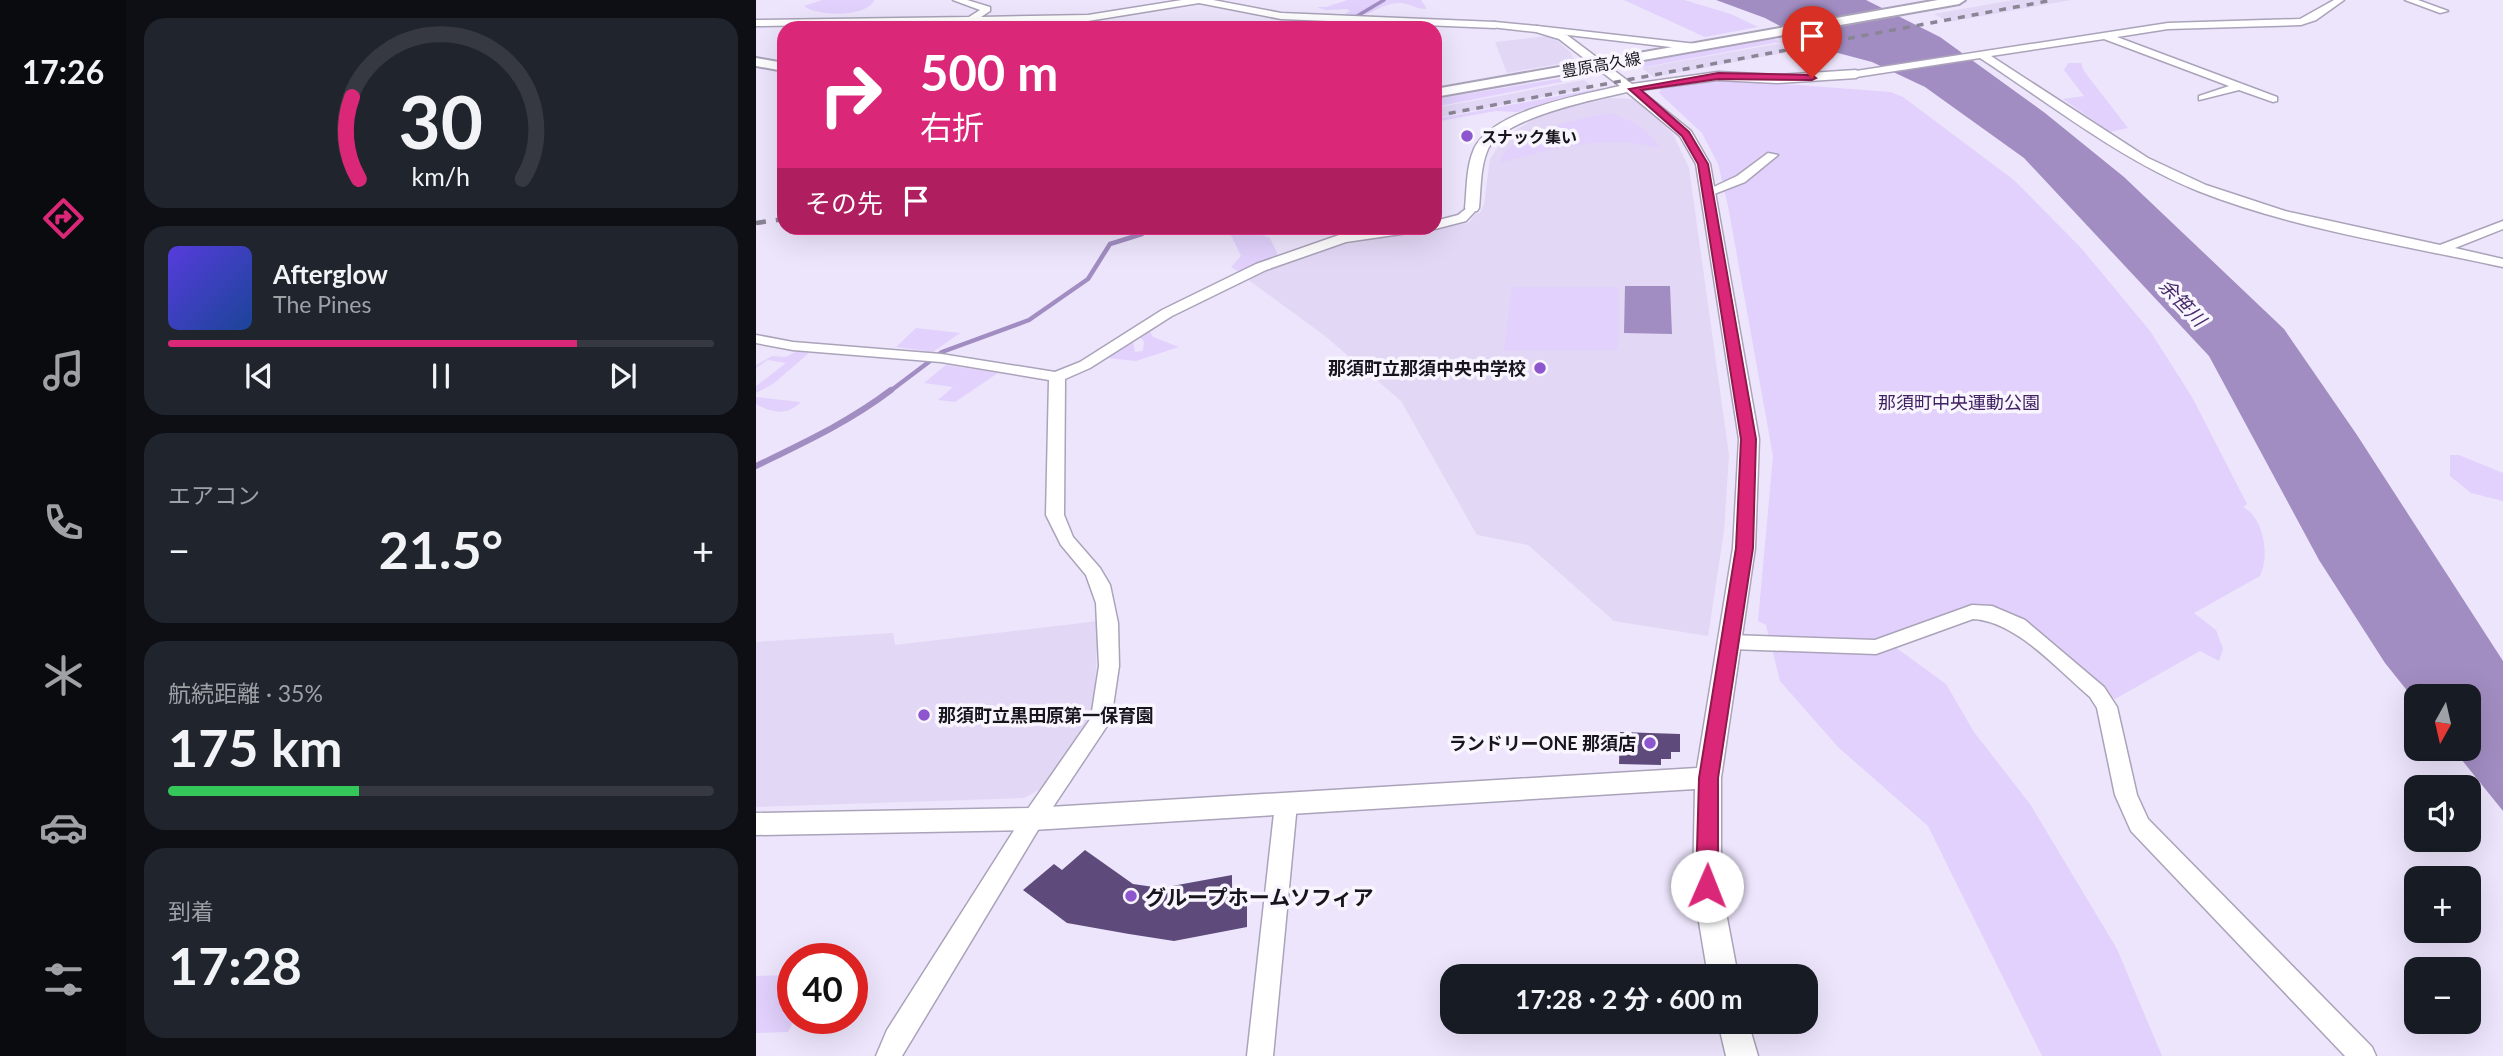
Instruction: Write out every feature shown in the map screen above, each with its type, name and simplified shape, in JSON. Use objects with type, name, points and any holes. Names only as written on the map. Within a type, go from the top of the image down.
[{"type":"main road","name":"豊原高久線","points":[[1442,92],[1959,0]]},
{"type":"main road","points":[[756,62],[777,66]]},
{"type":"street","points":[[957,0],[987,9],[969,20]]},
{"type":"street","points":[[1051,21],[1103,17],[1168,3],[1199,0],[1281,16],[1399,21]]},
{"type":"street","points":[[1442,223],[1462,218],[1472,208],[1479,153],[1494,133],[1521,117],[1551,107],[1633,89],[1718,76],[1792,79],[1856,74],[2193,23],[2301,22],[2313,18],[2340,0]]},
{"type":"street","points":[[2409,0],[2443,11]]},
{"type":"street","points":[[936,21],[980,21]]},
{"type":"street","points":[[756,23],[777,23]]},
{"type":"street","points":[[1442,23],[1537,29],[1696,47]]},
{"type":"street","points":[[1537,29],[1563,37],[1633,89],[1686,134],[1703,164],[1709,192],[1749,439],[1748,516],[1731,642],[1708,778],[1707,886],[1721,964]]},
{"type":"street","points":[[2104,36],[2273,99]]},
{"type":"street","points":[[1982,55],[2172,175],[2281,214],[2503,263]]},
{"type":"street","points":[[2203,97],[2240,86]]},
{"type":"street","points":[[1709,192],[1741,179],[1772,155]]},
{"type":"street","points":[[2442,249],[2503,225]]},
{"type":"street","points":[[756,339],[793,346],[942,358],[1057,377],[1085,365],[1167,313],[1256,269],[1344,238],[1365,235]]},
{"type":"street","points":[[889,1056],[896,1039],[1033,819],[1101,720],[1106,705],[1106,594],[1094,572],[1061,536],[1055,515],[1057,377]]},
{"type":"street","points":[[1731,642],[1876,647],[1972,612],[1992,613],[2018,625],[2096,692],[2107,707],[2126,795],[2139,825],[2363,1056]]},
{"type":"street","points":[[756,824],[1033,819],[1708,778]]},
{"type":"street","points":[[1259,1056],[1286,804]]},
{"type":"street","points":[[1736,1034],[1742,1056]]},
{"type":"shaded area","points":[[2013,0],[2071,0],[1949,22],[1934,14]]},
{"type":"shaded area","points":[[1547,36],[1558,41],[1571,53],[1574,61],[1507,73],[1495,42]]},
{"type":"shaded area","points":[[1777,44],[1790,52],[1654,77],[1642,68]]},
{"type":"shaded area","points":[[1584,80],[1593,87],[1442,117],[1442,107]]},
{"type":"shaded area","name":"那須町立那須中央中学校","points":[[1610,98],[1633,99],[1673,134],[1689,168],[1729,455],[1724,531],[1708,636],[1614,621],[1528,545],[1477,535],[1401,401],[1325,336],[1247,279],[1339,243],[1391,235],[1442,235],[1442,227],[1469,223],[1475,214],[1480,213],[1484,204],[1490,159],[1504,138],[1532,120],[1554,111]]},
{"type":"shaded area","name":"那須町立黒田原第一保育園","points":[[1098,621],[1094,710],[1090,721],[1049,784],[1024,798],[756,807],[756,642],[893,633],[895,645]]},
{"type":"green space","points":[[822,0],[874,1],[861,10],[841,14],[820,12],[804,6]]},
{"type":"green space","points":[[1348,0],[1421,0],[1427,9],[1397,3],[1364,15],[1352,16],[1345,14],[1350,11],[1347,9],[1326,10],[1316,7],[1326,7]]},
{"type":"green space","points":[[1624,0],[1684,0],[1731,14],[1758,27],[1705,37]]},
{"type":"green space","points":[[1773,38],[1779,42],[1634,69],[1633,64]]},
{"type":"green space","points":[[2068,63],[2081,63],[2084,71],[2128,128],[2110,132],[2063,99],[2084,96],[2064,70]]},
{"type":"green space","points":[[1582,75],[1586,77],[1442,106],[1442,98]]},
{"type":"green space","name":"那須町中央運動公園","points":[[1745,81],[1891,92],[1903,97],[2014,180],[2082,249],[2150,331],[2192,397],[2247,504],[2243,507],[2250,512],[2260,528],[2265,558],[2260,576],[2194,613],[2216,630],[2223,649],[2219,661],[2200,651],[2115,699],[1992,609],[1884,639],[1946,684],[1974,732],[2030,804],[2117,949],[2162,1056],[2042,1056],[1928,826],[1838,747],[1780,681],[1766,625],[1758,621],[1773,456],[1728,206],[1718,164],[1702,133],[1659,93],[1661,89],[1699,83]]},
{"type":"green space","points":[[1605,89],[1560,98],[1518,112],[1496,111],[1442,121],[1442,118]]},
{"type":"green space","points":[[1610,113],[1638,126],[1650,135],[1660,148],[1620,142],[1600,143],[1539,152],[1500,163],[1505,153],[1515,144],[1530,136],[1565,123]]},
{"type":"green space","points":[[1231,235],[1263,235],[1270,238],[1279,257],[1239,272],[1231,267],[1241,256]]},
{"type":"green space","points":[[1512,287],[1618,287],[1618,350],[1504,351]]},
{"type":"green space","points":[[1154,324],[1161,325],[1150,332],[1153,337],[1179,347],[1136,361],[1107,358],[1127,343],[1133,342],[1135,352],[1143,351],[1144,342],[1139,335]]},
{"type":"green space","points":[[916,328],[960,333],[933,352],[896,347]]},
{"type":"green space","points":[[797,351],[809,353],[773,384],[756,393],[756,386],[786,363],[768,360],[756,368],[756,365],[772,356],[786,357]]},
{"type":"green space","points":[[946,365],[998,373],[955,402],[938,400],[953,387],[924,383]]},
{"type":"green space","points":[[756,397],[801,402],[779,412],[756,404]]},
{"type":"green space","points":[[2450,455],[2459,455],[2503,473],[2503,501],[2471,493],[2450,476]]},
{"type":"green space","points":[[777,975],[777,1032],[756,1033],[756,976]]},
{"type":"water","name":"余笹川","points":[[1716,0],[1866,0],[1940,37],[2045,113],[2124,177],[2284,329],[2357,435],[2503,661],[2503,811],[2481,784],[2481,775],[2474,775],[2463,761],[2482,761],[2482,684],[2404,684],[2404,687],[2385,663],[2319,560],[2209,356],[2024,158],[1925,87],[1872,62],[1823,49],[1765,18]]},
{"type":"water","points":[[1625,286],[1670,286],[1672,334],[1624,333]]},
{"type":"building","name":"ランドリーONE 那須店","points":[[1620,732],[1680,734],[1680,752],[1671,752],[1671,759],[1661,759],[1661,765],[1619,764]]},
{"type":"building","name":"グループホームソフィア","points":[[1085,850],[1133,884],[1161,888],[1232,875],[1232,897],[1247,895],[1247,927],[1174,941],[1129,934],[1067,923],[1023,890],[1054,864],[1062,870]]},
{"type":"waterway","points":[[1349,21],[1384,0]]},
{"type":"waterway","points":[[889,392],[942,352],[1029,320],[1088,279],[1110,244],[1139,235]]},
{"type":"waterway","points":[[756,466],[842,422],[891,390]]},
{"type":"railway","points":[[1442,115],[2053,0]]},
{"type":"railway","points":[[756,223],[777,220]]},
{"type":"place","name":"スナック集い","points":[[1467,136]]},
{"type":"place","name":"那須町立那須中央中学校","points":[[1540,368]]},
{"type":"place","name":"那須町立黒田原第一保育園","points":[[924,715]]},
{"type":"place","name":"ランドリーONE 那須店","points":[[1650,743]]},
{"type":"place","name":"グループホームソフィア","points":[[1131,896]]},
{"type":"route","points":[[1707,886],[1708,778],[1731,642],[1748,516],[1749,439],[1703,164],[1686,134],[1633,89],[1691,78],[1718,76],[1812,78]]}]
